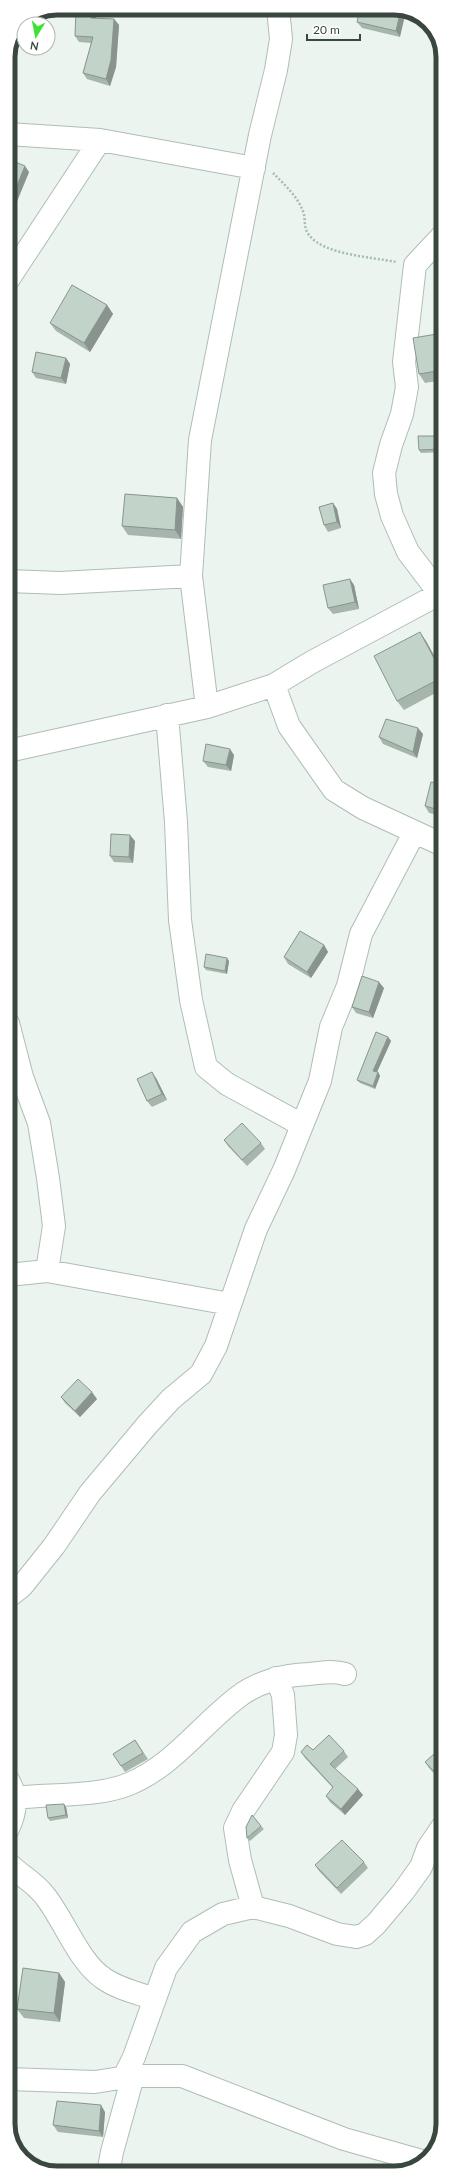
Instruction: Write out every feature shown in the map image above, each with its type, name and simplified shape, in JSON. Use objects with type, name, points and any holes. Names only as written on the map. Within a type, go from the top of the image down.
[{"type":"street","points":[[207,707],[191,576],[200,440],[255,163],[276,70],[281,39],[279,15]]},
{"type":"street","points":[[15,134],[100,140],[255,163]]},
{"type":"street","points":[[15,269],[100,140]]},
{"type":"street","points":[[436,242],[415,265],[404,362],[406,386],[402,414],[391,445],[384,473],[386,494],[395,524],[408,552],[436,586]]},
{"type":"street","points":[[15,582],[60,583],[191,576]]},
{"type":"street","points":[[15,749],[207,707],[274,685],[312,662],[436,596]]},
{"type":"street","points":[[274,685],[289,726],[334,790],[364,808],[436,842]]},
{"type":"street","points":[[167,715],[176,822],[180,920],[190,1000],[206,1067],[226,1084],[302,1125]]},
{"type":"street","points":[[15,1591],[27,1580],[54,1546],[90,1493],[147,1425],[172,1399],[201,1374],[216,1346],[256,1228],[284,1170],[320,1081],[331,1027],[348,986],[361,934],[414,833]]},
{"type":"street","points":[[15,1050],[22,1077],[39,1123],[48,1178],[54,1226],[47,1270]]},
{"type":"street","points":[[15,1274],[47,1270],[230,1304]]},
{"type":"street","points":[[15,1789],[101,1792],[129,1784],[154,1771],[184,1746],[238,1696],[276,1678],[337,1672],[345,1674]]},
{"type":"street","points":[[253,1907],[240,1860],[236,1828],[243,1811],[283,1752],[286,1735],[283,1695],[276,1678]]},
{"type":"street","points":[[109,2166],[134,2057],[166,1968],[192,1932],[223,1914],[253,1907],[283,1914],[337,1934],[356,1937],[365,1934],[376,1924],[407,1886],[421,1866],[428,1848],[436,1836]]},
{"type":"street","points":[[15,1868],[27,1877],[45,1895],[64,1924],[78,1950],[103,1978],[125,1989],[155,1999]]},
{"type":"street","points":[[15,2079],[95,2082],[129,2076],[182,2076],[344,2139],[417,2159]]},
{"type":"path","points":[[255,163],[288,187],[304,213],[308,234],[317,242],[337,251],[415,265]]},
{"type":"building","points":[[76,15],[91,15],[91,18],[114,19],[111,60],[106,79],[83,73],[93,37],[75,36]]},
{"type":"building","points":[[358,15],[400,16],[396,31],[357,22]]},
{"type":"building","points":[[15,162],[25,166],[15,190]]},
{"type":"building","points":[[72,285],[107,305],[84,343],[50,323]]},
{"type":"building","points":[[436,334],[436,371],[419,374],[413,338]]},
{"type":"building","points":[[36,352],[66,358],[61,378],[32,372]]},
{"type":"building","points":[[418,436],[436,436],[436,449],[419,450]]},
{"type":"building","points":[[125,494],[177,498],[175,530],[122,526]]},
{"type":"building","points":[[333,503],[337,522],[324,525],[319,507]]},
{"type":"building","points":[[350,579],[355,602],[328,608],[323,585]]},
{"type":"building","points":[[420,632],[436,662],[436,681],[397,701],[374,656]]},
{"type":"building","points":[[386,719],[418,728],[413,752],[379,737]]},
{"type":"building","points":[[206,744],[230,749],[226,765],[203,761]]},
{"type":"building","points":[[431,782],[436,783],[436,809],[425,806]]},
{"type":"building","points":[[111,834],[130,835],[129,857],[110,856]]},
{"type":"building","points":[[300,931],[324,945],[307,972],[284,957]]},
{"type":"building","points":[[206,954],[227,958],[225,971],[204,967]]},
{"type":"building","points":[[362,976],[379,982],[369,1012],[352,1007]]},
{"type":"building","points":[[376,1032],[388,1037],[373,1071],[378,1072],[373,1086],[357,1080]]},
{"type":"building","points":[[152,1072],[162,1094],[147,1101],[137,1079]]},
{"type":"building","points":[[242,1123],[261,1143],[242,1160],[224,1140]]},
{"type":"building","points":[[78,1379],[92,1392],[75,1411],[61,1397]]},
{"type":"building","points":[[329,1735],[344,1751],[330,1764],[358,1789],[341,1809],[326,1796],[333,1787],[301,1752],[307,1745],[313,1750]]},
{"type":"building","points":[[135,1740],[143,1753],[121,1766],[113,1754]]},
{"type":"building","points":[[436,1752],[436,1774],[425,1762]]},
{"type":"building","points":[[64,1804],[66,1815],[48,1818],[46,1805]]},
{"type":"building","points":[[252,1815],[261,1826],[247,1838],[246,1827]]},
{"type":"building","points":[[342,1840],[364,1862],[337,1888],[315,1865]]},
{"type":"building","points":[[23,1968],[59,1973],[54,2013],[17,2009]]},
{"type":"building","points":[[57,2101],[101,2105],[99,2131],[53,2125]]}]
